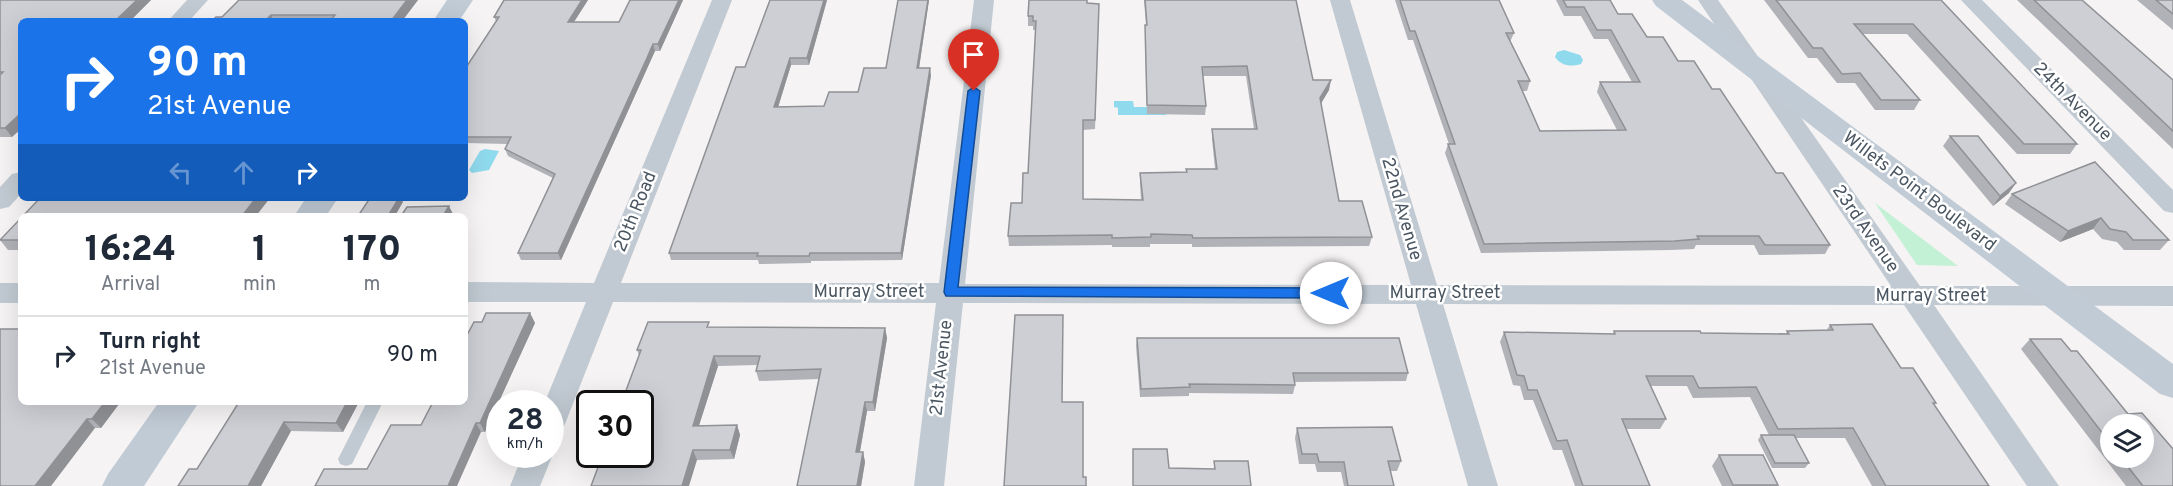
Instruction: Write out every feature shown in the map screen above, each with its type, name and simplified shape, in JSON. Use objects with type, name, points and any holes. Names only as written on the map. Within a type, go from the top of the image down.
[{"type":"street","points":[[181,18],[198,0]]},
{"type":"street","points":[[448,18],[460,0]]},
{"type":"street","name":"20th Road","points":[[564,390],[722,0]]},
{"type":"street","name":"21st Avenue","points":[[929,486],[984,0]]},
{"type":"street","name":"22nd Avenue","points":[[1340,0],[1483,486]]},
{"type":"street","name":"Willets Point Boulevard","points":[[1665,0],[2173,384]]},
{"type":"street","name":"23rd Avenue","points":[[1707,0],[2043,486]]},
{"type":"street","name":"24th Avenue","points":[[1971,0],[2173,205]]},
{"type":"street","points":[[0,201],[18,183]]},
{"type":"street","name":"Murray Street","points":[[468,292],[2173,296]]},
{"type":"street","points":[[0,293],[18,293]]},
{"type":"street","points":[[122,486],[178,405]]},
{"type":"street","points":[[525,486],[532,468]]},
{"type":"lane","points":[[346,459],[373,405]]},
{"type":"green space","points":[[1875,203],[1958,266],[1917,265]]},
{"type":"water","points":[[1564,50],[1580,55],[1583,60],[1581,64],[1570,65],[1560,62],[1555,57],[1557,52]]},
{"type":"water","points":[[1114,101],[1133,101],[1134,107],[1165,107],[1166,115],[1118,115],[1118,108],[1114,107]]},
{"type":"water","points":[[485,149],[499,151],[489,170],[472,173],[469,170],[480,151]]},
{"type":"building","points":[[0,0],[137,0],[118,18],[18,18],[18,116],[5,128],[0,128],[0,75],[3,72],[0,72]]},
{"type":"building","points":[[239,0],[407,0],[393,18],[271,15],[268,18],[215,18],[222,17]]},
{"type":"building","points":[[504,0],[582,0],[568,22],[619,22],[630,0],[679,0],[658,44],[653,44],[558,253],[518,253],[555,174],[505,149],[511,137],[468,137],[468,64],[499,17],[494,17]]},
{"type":"building","points":[[770,0],[824,0],[807,58],[790,58],[774,107],[824,106],[829,92],[858,92],[864,68],[886,68],[898,0],[928,0],[917,68],[930,68],[901,253],[810,253],[809,256],[757,256],[758,253],[669,253],[736,67],[745,67]]},
{"type":"building","points":[[1029,0],[1087,0],[1087,3],[1099,4],[1095,120],[1083,120],[1083,199],[1143,200],[1140,173],[1217,169],[1212,129],[1257,129],[1247,66],[1202,67],[1206,106],[1147,105],[1145,0],[1296,0],[1313,80],[1331,80],[1320,98],[1339,201],[1362,201],[1372,237],[1193,238],[1192,235],[1151,234],[1151,237],[1112,238],[1112,235],[1008,236],[1011,203],[1022,203],[1023,173],[1028,173],[1036,21],[1033,21],[1033,16],[1028,16]]},
{"type":"building","points":[[1400,0],[1499,0],[1514,33],[1506,33],[1530,81],[1518,81],[1540,131],[1626,130],[1600,82],[1640,82],[1611,30],[1597,30],[1584,7],[1567,7],[1563,0],[1610,0],[1618,14],[1632,14],[1647,37],[1663,37],[1678,61],[1694,61],[1712,89],[1720,89],[1776,173],[1783,173],[1830,245],[1765,245],[1759,236],[1697,236],[1699,239],[1675,241],[1484,244],[1448,144],[1455,144],[1415,31],[1410,31]]},
{"type":"building","points":[[1776,0],[1941,0],[2077,144],[2024,144],[1913,24],[1854,24],[1920,100],[1881,100],[1860,73],[1842,74],[1822,48],[1813,48]]},
{"type":"building","points":[[2034,0],[2082,0],[2173,80],[2173,131]]},
{"type":"building","points":[[2156,0],[2173,0],[2173,14]]},
{"type":"building","points":[[1950,136],[1978,136],[2016,183],[2000,196]]},
{"type":"building","points":[[2095,162],[2169,240],[2133,240],[2126,232],[2110,229],[2101,218],[2068,231],[2012,194]]},
{"type":"building","points":[[37,201],[254,201],[244,213],[26,213]]},
{"type":"building","points":[[368,201],[397,201],[390,213],[360,213]]},
{"type":"building","points":[[449,206],[445,213],[403,213],[407,207]]},
{"type":"building","points":[[18,221],[18,240],[0,240]]},
{"type":"building","points":[[486,313],[530,313],[495,390],[486,390],[486,410],[480,423],[476,423],[448,486],[315,486],[324,469],[367,469],[391,425],[421,425],[431,405],[468,405],[468,333],[474,322],[482,322]]},
{"type":"building","points":[[1015,315],[1063,315],[1062,402],[1083,402],[1083,477],[1086,477],[1086,486],[1004,486]]},
{"type":"building","points":[[648,322],[709,322],[707,327],[885,328],[873,402],[865,402],[856,452],[863,452],[857,486],[797,486],[821,369],[756,371],[760,356],[714,356],[693,426],[737,425],[730,450],[693,450],[682,486],[591,486],[598,468],[654,468],[654,390],[626,390],[641,350],[637,350]]},
{"type":"building","points":[[1872,324],[1901,368],[1913,368],[1936,403],[1933,403],[1989,486],[1886,486],[1853,428],[1778,429],[1756,387],[1699,388],[1693,376],[1646,376],[1666,419],[1622,419],[1650,486],[1583,486],[1567,440],[1557,441],[1537,390],[1528,390],[1524,376],[1517,375],[1504,332],[1615,334],[1614,331],[1700,331],[1701,333],[1789,334],[1787,331],[1833,330],[1830,325]]},
{"type":"building","points":[[0,329],[18,329],[18,405],[103,405],[92,419],[87,419],[35,486],[0,486]]},
{"type":"building","points":[[1137,338],[1399,338],[1408,373],[1293,373],[1295,385],[1189,384],[1190,387],[1141,389]]},
{"type":"building","points":[[2030,339],[2061,339],[2071,351],[2077,351],[2128,414],[2100,414],[2100,430]]},
{"type":"building","points":[[237,405],[345,405],[336,423],[284,422],[248,486],[178,486],[189,469],[197,469]]},
{"type":"building","points":[[1392,427],[1401,461],[1388,461],[1394,486],[1348,486],[1344,462],[1319,462],[1317,454],[1302,454],[1297,428]]},
{"type":"building","points":[[2154,427],[2173,449],[2173,486],[2143,486],[2129,468],[2154,468]]},
{"type":"building","points":[[1761,435],[1794,435],[1809,463],[1775,463]]},
{"type":"building","points":[[1133,449],[1167,449],[1169,468],[1215,469],[1214,461],[1248,461],[1251,486],[1133,486]]},
{"type":"building","points":[[1719,455],[1763,455],[1778,485],[1733,485]]},
{"type":"route","points":[[974,91],[951,292],[1331,293]]}]
